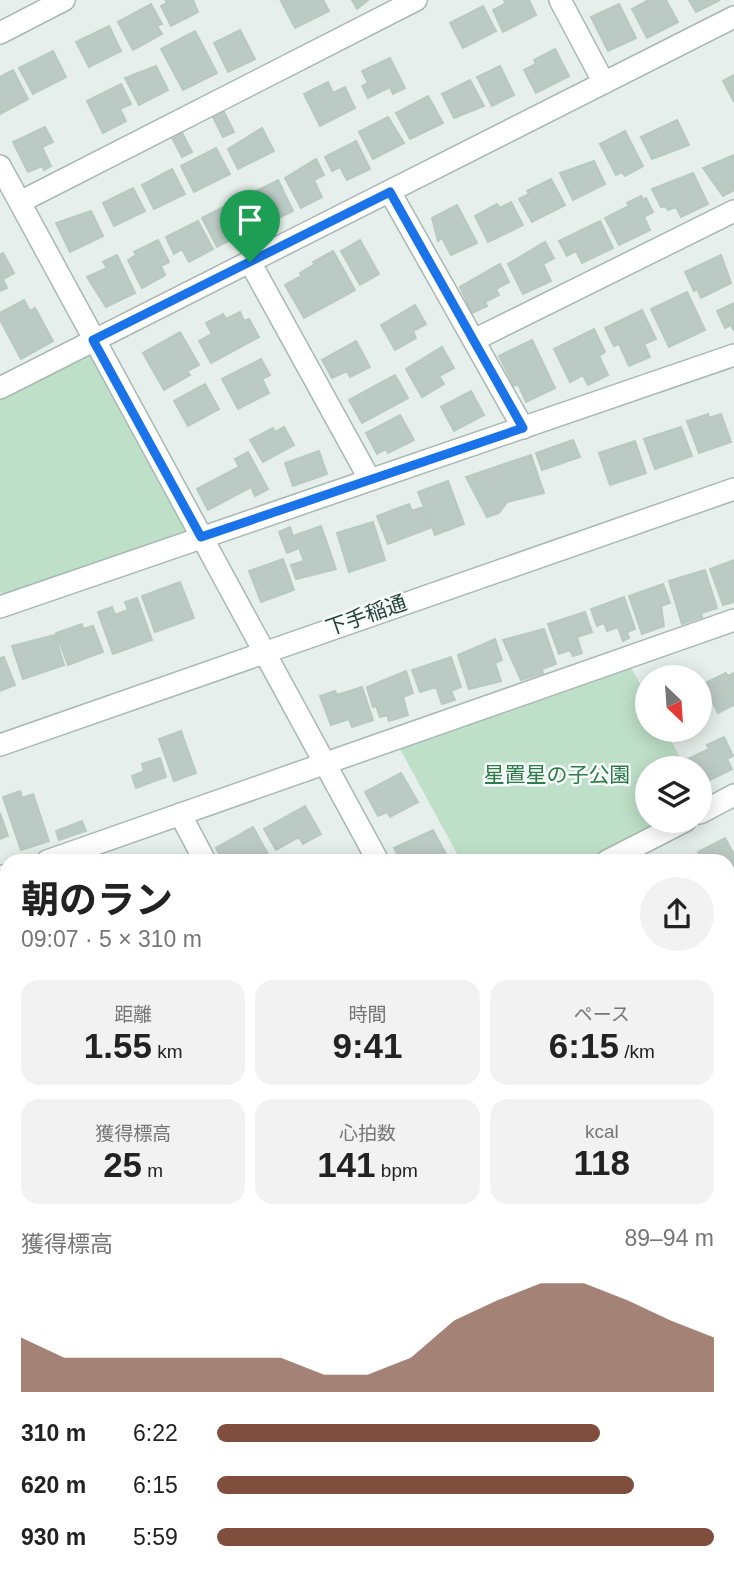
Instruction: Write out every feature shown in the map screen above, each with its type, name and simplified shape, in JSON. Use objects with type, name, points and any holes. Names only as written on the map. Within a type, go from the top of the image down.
[{"type":"street","points":[[0,33],[64,0]]},
{"type":"street","points":[[20,202],[416,0]]},
{"type":"street","points":[[560,0],[604,83]]},
{"type":"street","points":[[0,388],[734,17]]},
{"type":"street","points":[[0,166],[374,854]]},
{"type":"street","points":[[390,192],[523,428]]},
{"type":"street","points":[[474,340],[734,211]]},
{"type":"street","points":[[250,262],[370,480]]},
{"type":"street","points":[[0,607],[734,355]]},
{"type":"street","name":"下手稲通","points":[[0,745],[262,651],[734,489]]},
{"type":"street","points":[[67,854],[734,620]]},
{"type":"street","points":[[712,807],[734,795]]},
{"type":"street","points":[[180,814],[201,854]]},
{"type":"street","points":[[621,854],[662,833]]},
{"type":"green space","points":[[93,340],[201,537],[7,605],[0,591],[0,388]]},
{"type":"green space","name":"星置星の子公園","points":[[626,658],[635,675],[635,742],[672,742],[679,756],[635,756],[635,833],[662,833],[621,854],[457,854],[394,738]]},
{"type":"building","points":[[165,0],[193,0],[198,12],[171,26],[161,6],[167,3]]},
{"type":"building","points":[[323,0],[329,11],[295,28],[281,1]]},
{"type":"building","points":[[352,0],[368,0],[357,9]]},
{"type":"building","points":[[504,0],[529,0],[536,15],[503,32],[493,10],[505,4]]},
{"type":"building","points":[[649,0],[666,0],[678,22],[647,38],[632,9]]},
{"type":"building","points":[[689,0],[720,0],[696,12]]},
{"type":"building","points":[[151,4],[162,24],[157,26],[162,34],[133,50],[118,22]]},
{"type":"building","points":[[619,4],[636,38],[608,51],[591,17]]},
{"type":"building","points":[[483,6],[496,31],[463,48],[450,23]]},
{"type":"building","points":[[109,26],[121,51],[89,67],[76,42]]},
{"type":"building","points":[[240,30],[255,59],[228,72],[214,43]]},
{"type":"building","points":[[195,31],[217,73],[183,90],[161,49]]},
{"type":"building","points":[[555,49],[569,76],[536,93],[524,70],[536,64],[534,60]]},
{"type":"building","points":[[53,51],[66,77],[33,94],[19,68]]},
{"type":"building","points":[[390,58],[405,88],[393,94],[390,87],[368,98],[362,86],[368,83],[362,71]]},
{"type":"building","points":[[156,66],[168,90],[139,105],[125,78]]},
{"type":"building","points":[[500,66],[514,95],[492,106],[477,77]]},
{"type":"building","points":[[13,70],[28,99],[0,114],[0,77]]},
{"type":"building","points":[[734,75],[734,102],[723,81]]},
{"type":"building","points":[[470,80],[484,106],[454,118],[442,94]]},
{"type":"building","points":[[328,82],[333,93],[345,87],[355,108],[320,126],[304,94]]},
{"type":"building","points":[[121,84],[131,104],[120,109],[126,121],[103,133],[87,101]]},
{"type":"building","points":[[428,96],[443,123],[410,139],[396,113]]},
{"type":"building","points":[[221,106],[234,132],[223,137],[210,111]]},
{"type":"building","points":[[388,117],[404,143],[373,159],[359,132]]},
{"type":"building","points":[[677,120],[689,145],[652,159],[641,137]]},
{"type":"building","points":[[45,127],[53,142],[42,147],[51,166],[44,170],[42,166],[28,172],[13,142]]},
{"type":"building","points":[[179,127],[192,152],[182,157],[169,132]]},
{"type":"building","points":[[262,128],[274,151],[238,169],[228,149]]},
{"type":"building","points":[[625,131],[643,166],[625,176],[622,172],[616,175],[600,144]]},
{"type":"building","points":[[356,141],[370,169],[347,180],[340,167],[332,171],[325,157]]},
{"type":"building","points":[[216,148],[230,174],[194,192],[181,166]]},
{"type":"building","points":[[734,155],[734,190],[723,196],[703,168]]},
{"type":"building","points":[[316,159],[324,175],[314,180],[322,197],[301,208],[285,178]]},
{"type":"building","points":[[594,161],[605,184],[573,200],[560,173]]},
{"type":"building","points":[[172,169],[185,194],[154,209],[142,185]]},
{"type":"building","points":[[693,173],[708,204],[681,217],[676,207],[668,210],[665,206],[661,207],[652,189]]},
{"type":"building","points":[[551,179],[565,205],[532,222],[519,199],[529,194],[527,191]]},
{"type":"building","points":[[278,180],[293,211],[268,223],[261,210],[253,215],[245,197]]},
{"type":"building","points":[[133,188],[145,211],[114,226],[103,203]]},
{"type":"building","points":[[641,196],[643,200],[646,198],[653,212],[644,217],[650,230],[619,245],[605,218],[629,206],[627,203]]},
{"type":"building","points":[[235,201],[244,219],[238,222],[242,230],[236,233],[238,236],[217,247],[202,218]]},
{"type":"building","points":[[511,202],[523,225],[488,242],[475,216],[497,204],[500,208]]},
{"type":"building","points":[[457,205],[477,243],[451,255],[442,238],[438,241],[432,218]]},
{"type":"building","points":[[91,211],[103,236],[70,252],[56,223]]},
{"type":"building","points":[[198,221],[213,249],[189,262],[182,249],[174,254],[166,237]]},
{"type":"building","points":[[600,221],[613,248],[582,263],[576,251],[567,256],[559,241]]},
{"type":"building","points":[[158,240],[169,262],[161,266],[165,275],[142,288],[128,260],[136,255],[134,252]]},
{"type":"building","points":[[360,240],[379,274],[360,285],[341,251]]},
{"type":"building","points":[[545,242],[554,258],[543,264],[551,281],[523,294],[508,264]]},
{"type":"building","points":[[333,251],[355,290],[304,318],[285,285],[301,276],[300,273],[315,264],[313,262]]},
{"type":"building","points":[[3,253],[14,273],[3,279],[7,288],[0,291],[0,255]]},
{"type":"building","points":[[117,255],[135,293],[106,307],[87,277],[107,268],[103,262]]},
{"type":"building","points":[[721,255],[731,283],[701,298],[697,289],[694,291],[685,272]]},
{"type":"building","points":[[500,264],[509,282],[496,289],[499,295],[485,302],[487,306],[472,313],[460,287]]},
{"type":"building","points":[[687,292],[705,330],[669,347],[651,309]]},
{"type":"building","points":[[24,300],[30,311],[35,308],[53,341],[21,359],[0,320],[0,313]]},
{"type":"building","points":[[734,303],[734,331],[731,325],[725,328],[717,311]]},
{"type":"building","points":[[415,305],[426,324],[413,331],[416,338],[395,350],[381,325]]},
{"type":"building","points":[[642,310],[656,339],[644,344],[650,357],[629,366],[619,344],[614,346],[605,328]]},
{"type":"building","points":[[240,312],[244,321],[249,319],[259,337],[211,363],[199,341],[212,334],[206,323],[223,314],[226,319]]},
{"type":"building","points":[[594,329],[605,352],[599,356],[608,375],[588,385],[583,375],[570,382],[554,349]]},
{"type":"building","points":[[180,332],[199,365],[187,371],[190,375],[164,390],[143,353]]},
{"type":"building","points":[[532,340],[555,388],[526,402],[518,384],[514,386],[499,356]]},
{"type":"building","points":[[356,341],[370,367],[350,377],[347,371],[332,378],[322,360]]},
{"type":"building","points":[[442,347],[454,368],[439,376],[444,384],[422,397],[406,369]]},
{"type":"building","points":[[261,359],[270,375],[262,379],[269,393],[238,409],[222,379]]},
{"type":"building","points":[[395,375],[408,398],[362,423],[349,400]]},
{"type":"building","points":[[205,384],[219,409],[188,426],[174,401]]},
{"type":"building","points":[[471,391],[484,415],[454,431],[441,407]]},
{"type":"building","points":[[708,414],[709,418],[721,414],[731,442],[699,453],[687,421]]},
{"type":"building","points":[[400,415],[414,440],[388,453],[386,449],[377,454],[366,433]]},
{"type":"building","points":[[284,427],[294,445],[263,462],[250,440],[273,428],[275,432]]},
{"type":"building","points":[[681,427],[692,456],[655,469],[644,439]]},
{"type":"building","points":[[573,440],[580,457],[542,470],[536,453]]},
{"type":"building","points":[[635,441],[646,473],[610,485],[599,453]]},
{"type":"building","points":[[319,451],[327,474],[293,486],[285,463]]},
{"type":"building","points":[[248,452],[268,489],[255,496],[251,487],[208,510],[197,489],[239,467],[235,459]]},
{"type":"building","points":[[531,455],[544,493],[507,502],[499,513],[487,517],[466,477]]},
{"type":"building","points":[[448,481],[464,524],[435,535],[418,492]]},
{"type":"building","points":[[409,504],[412,511],[423,507],[430,528],[388,544],[377,516]]},
{"type":"building","points":[[373,522],[385,560],[349,572],[337,533]]},
{"type":"building","points":[[321,526],[336,569],[296,579],[291,565],[304,561],[299,548],[287,553],[279,532],[290,527],[293,536]]},
{"type":"building","points":[[283,559],[294,590],[261,602],[249,571]]},
{"type":"building","points":[[734,560],[734,602],[723,605],[710,569]]},
{"type":"building","points":[[705,570],[717,608],[701,613],[702,617],[682,624],[669,581]]},
{"type":"building","points":[[180,582],[194,618],[155,632],[142,596]]},
{"type":"building","points":[[663,584],[670,603],[661,606],[664,626],[642,634],[629,596]]},
{"type":"building","points":[[624,597],[635,629],[627,632],[629,638],[623,641],[618,627],[607,631],[604,623],[597,626],[591,609]]},
{"type":"building","points":[[137,598],[152,640],[113,654],[98,612],[112,607],[115,615],[128,610],[125,602]]},
{"type":"building","points":[[585,612],[592,632],[577,637],[582,653],[573,656],[570,650],[559,654],[548,624]]},
{"type":"building","points":[[82,624],[83,629],[93,626],[103,652],[68,665],[56,633]]},
{"type":"building","points":[[544,629],[556,664],[542,669],[543,673],[521,680],[503,640]]},
{"type":"building","points":[[55,635],[64,665],[23,679],[12,646]]},
{"type":"building","points":[[495,639],[502,660],[495,663],[501,681],[469,689],[458,655]]},
{"type":"building","points":[[4,657],[15,685],[0,691],[0,658]]},
{"type":"building","points":[[451,657],[461,687],[451,691],[455,700],[442,704],[436,687],[420,692],[412,670]]},
{"type":"building","points":[[406,671],[413,693],[403,697],[408,715],[389,721],[387,715],[380,717],[376,706],[373,707],[367,687]]},
{"type":"building","points":[[726,673],[728,676],[734,673],[734,705],[718,713],[712,701],[712,680]]},
{"type":"building","points":[[362,687],[373,720],[352,727],[349,719],[331,725],[320,696],[335,691],[337,695]]},
{"type":"building","points":[[181,731],[196,773],[174,781],[159,739]]},
{"type":"building","points":[[724,737],[733,756],[727,759],[732,769],[712,779],[712,756],[694,756],[709,749],[707,745]]},
{"type":"building","points":[[160,758],[166,777],[136,788],[132,776],[144,771],[142,764]]},
{"type":"building","points":[[401,773],[418,802],[390,817],[387,812],[378,816],[365,792]]},
{"type":"building","points":[[20,791],[22,798],[33,794],[49,841],[21,850],[3,797]]},
{"type":"building","points":[[305,806],[321,834],[303,844],[299,837],[276,850],[264,829]]},
{"type":"building","points":[[0,813],[8,836],[0,839]]},
{"type":"building","points":[[82,821],[86,831],[59,840],[56,831]]},
{"type":"building","points":[[253,827],[268,854],[219,854],[216,848]]},
{"type":"building","points":[[433,830],[446,854],[397,854],[394,848]]},
{"type":"building","points":[[725,838],[733,854],[699,854],[698,852]]},
{"type":"route","points":[[390,192],[523,428],[201,537],[93,340],[250,262],[390,192]]}]
